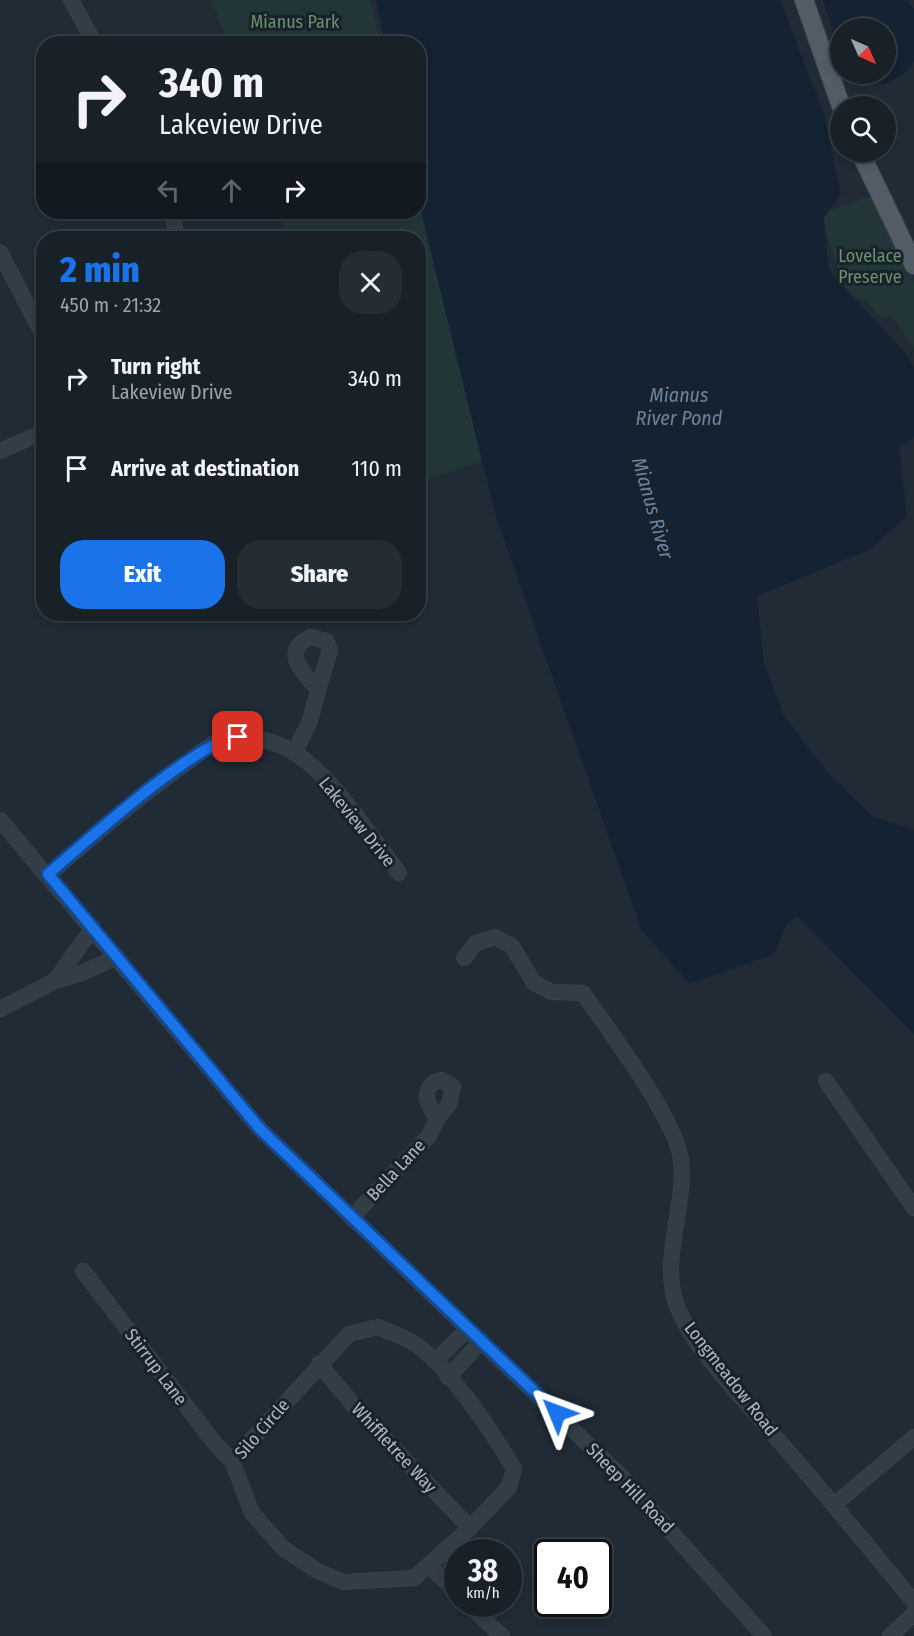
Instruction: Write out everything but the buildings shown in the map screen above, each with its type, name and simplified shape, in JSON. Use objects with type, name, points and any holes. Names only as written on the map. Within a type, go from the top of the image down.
[{"type":"main road","points":[[804,0],[838,96]]},
{"type":"main road","points":[[865,162],[914,265]]},
{"type":"street","points":[[70,0],[90,36]]},
{"type":"street","points":[[0,252],[36,322]]},
{"type":"street","points":[[0,451],[36,435]]},
{"type":"street","points":[[294,753],[310,721],[318,690]]},
{"type":"street","name":"Lakeview Drive","points":[[48,874],[146,792],[215,742],[227,738],[264,740],[294,753],[330,785],[399,873]]},
{"type":"street","name":"Sheep Hill Road","points":[[0,820],[93,927],[260,1129],[623,1478],[764,1636]]},
{"type":"street","points":[[55,981],[93,927]]},
{"type":"street","name":"Longmeadow Road","points":[[464,958],[476,943],[495,937],[512,946],[534,983],[552,992],[583,993],[659,1108],[677,1143],[681,1179],[672,1277],[675,1301],[685,1322],[729,1382],[914,1602]]},
{"type":"street","points":[[0,1009],[55,981],[82,973],[117,957]]},
{"type":"street","points":[[826,1081],[914,1208]]},
{"type":"street","name":"Bella Lane","points":[[351,1218],[429,1136],[437,1119]]},
{"type":"street","name":"Stirrup Lane","points":[[83,1271],[231,1461]]},
{"type":"street","name":"Silo Circle","points":[[378,1327],[413,1342],[435,1361],[494,1433],[514,1469],[509,1487],[470,1528],[414,1578],[386,1582],[343,1582],[316,1570],[284,1548],[252,1513],[231,1461],[320,1364],[349,1334],[378,1327]]},
{"type":"street","points":[[435,1361],[468,1329]]},
{"type":"street","points":[[448,1377],[482,1341]]},
{"type":"street","name":"Whiffletree Way","points":[[320,1364],[361,1414],[470,1528]]},
{"type":"street","points":[[834,1505],[914,1437]]},
{"type":"street","points":[[429,1566],[444,1580]]},
{"type":"street","points":[[890,1636],[914,1614]]},
{"type":"street","points":[[482,1617],[502,1636]]},
{"type":"green space","name":"Mianus Park","points":[[211,0],[371,0],[379,36],[225,36]]},
{"type":"green space","name":"Lovelace Preserve","points":[[870,196],[914,282],[914,348],[891,315],[882,319],[866,301],[848,295],[825,231],[823,213]]},
{"type":"green space","points":[[281,219],[423,219],[482,461],[426,480],[426,231],[284,231]]},
{"type":"water","name":"Mianus River Pond","points":[[376,0],[780,0],[824,114],[830,142],[830,162],[834,162],[841,194],[824,217],[828,269],[906,354],[914,367],[914,437],[899,448],[907,516],[871,549],[757,596],[764,664],[784,716],[830,775],[873,817],[914,830],[914,1034],[797,916],[786,925],[774,954],[689,984],[641,929],[495,514],[423,219],[426,219],[426,36],[384,36]]},
{"type":"water","points":[[823,0],[906,0],[914,8],[914,61],[909,69],[896,78],[896,18],[830,18],[830,22]]},
{"type":"route","points":[[238,737],[215,742],[146,792],[48,874],[260,1129],[306,1176],[557,1413]]},
{"type":"water label","name":"Mianus River","points":[[653,508]]}]
